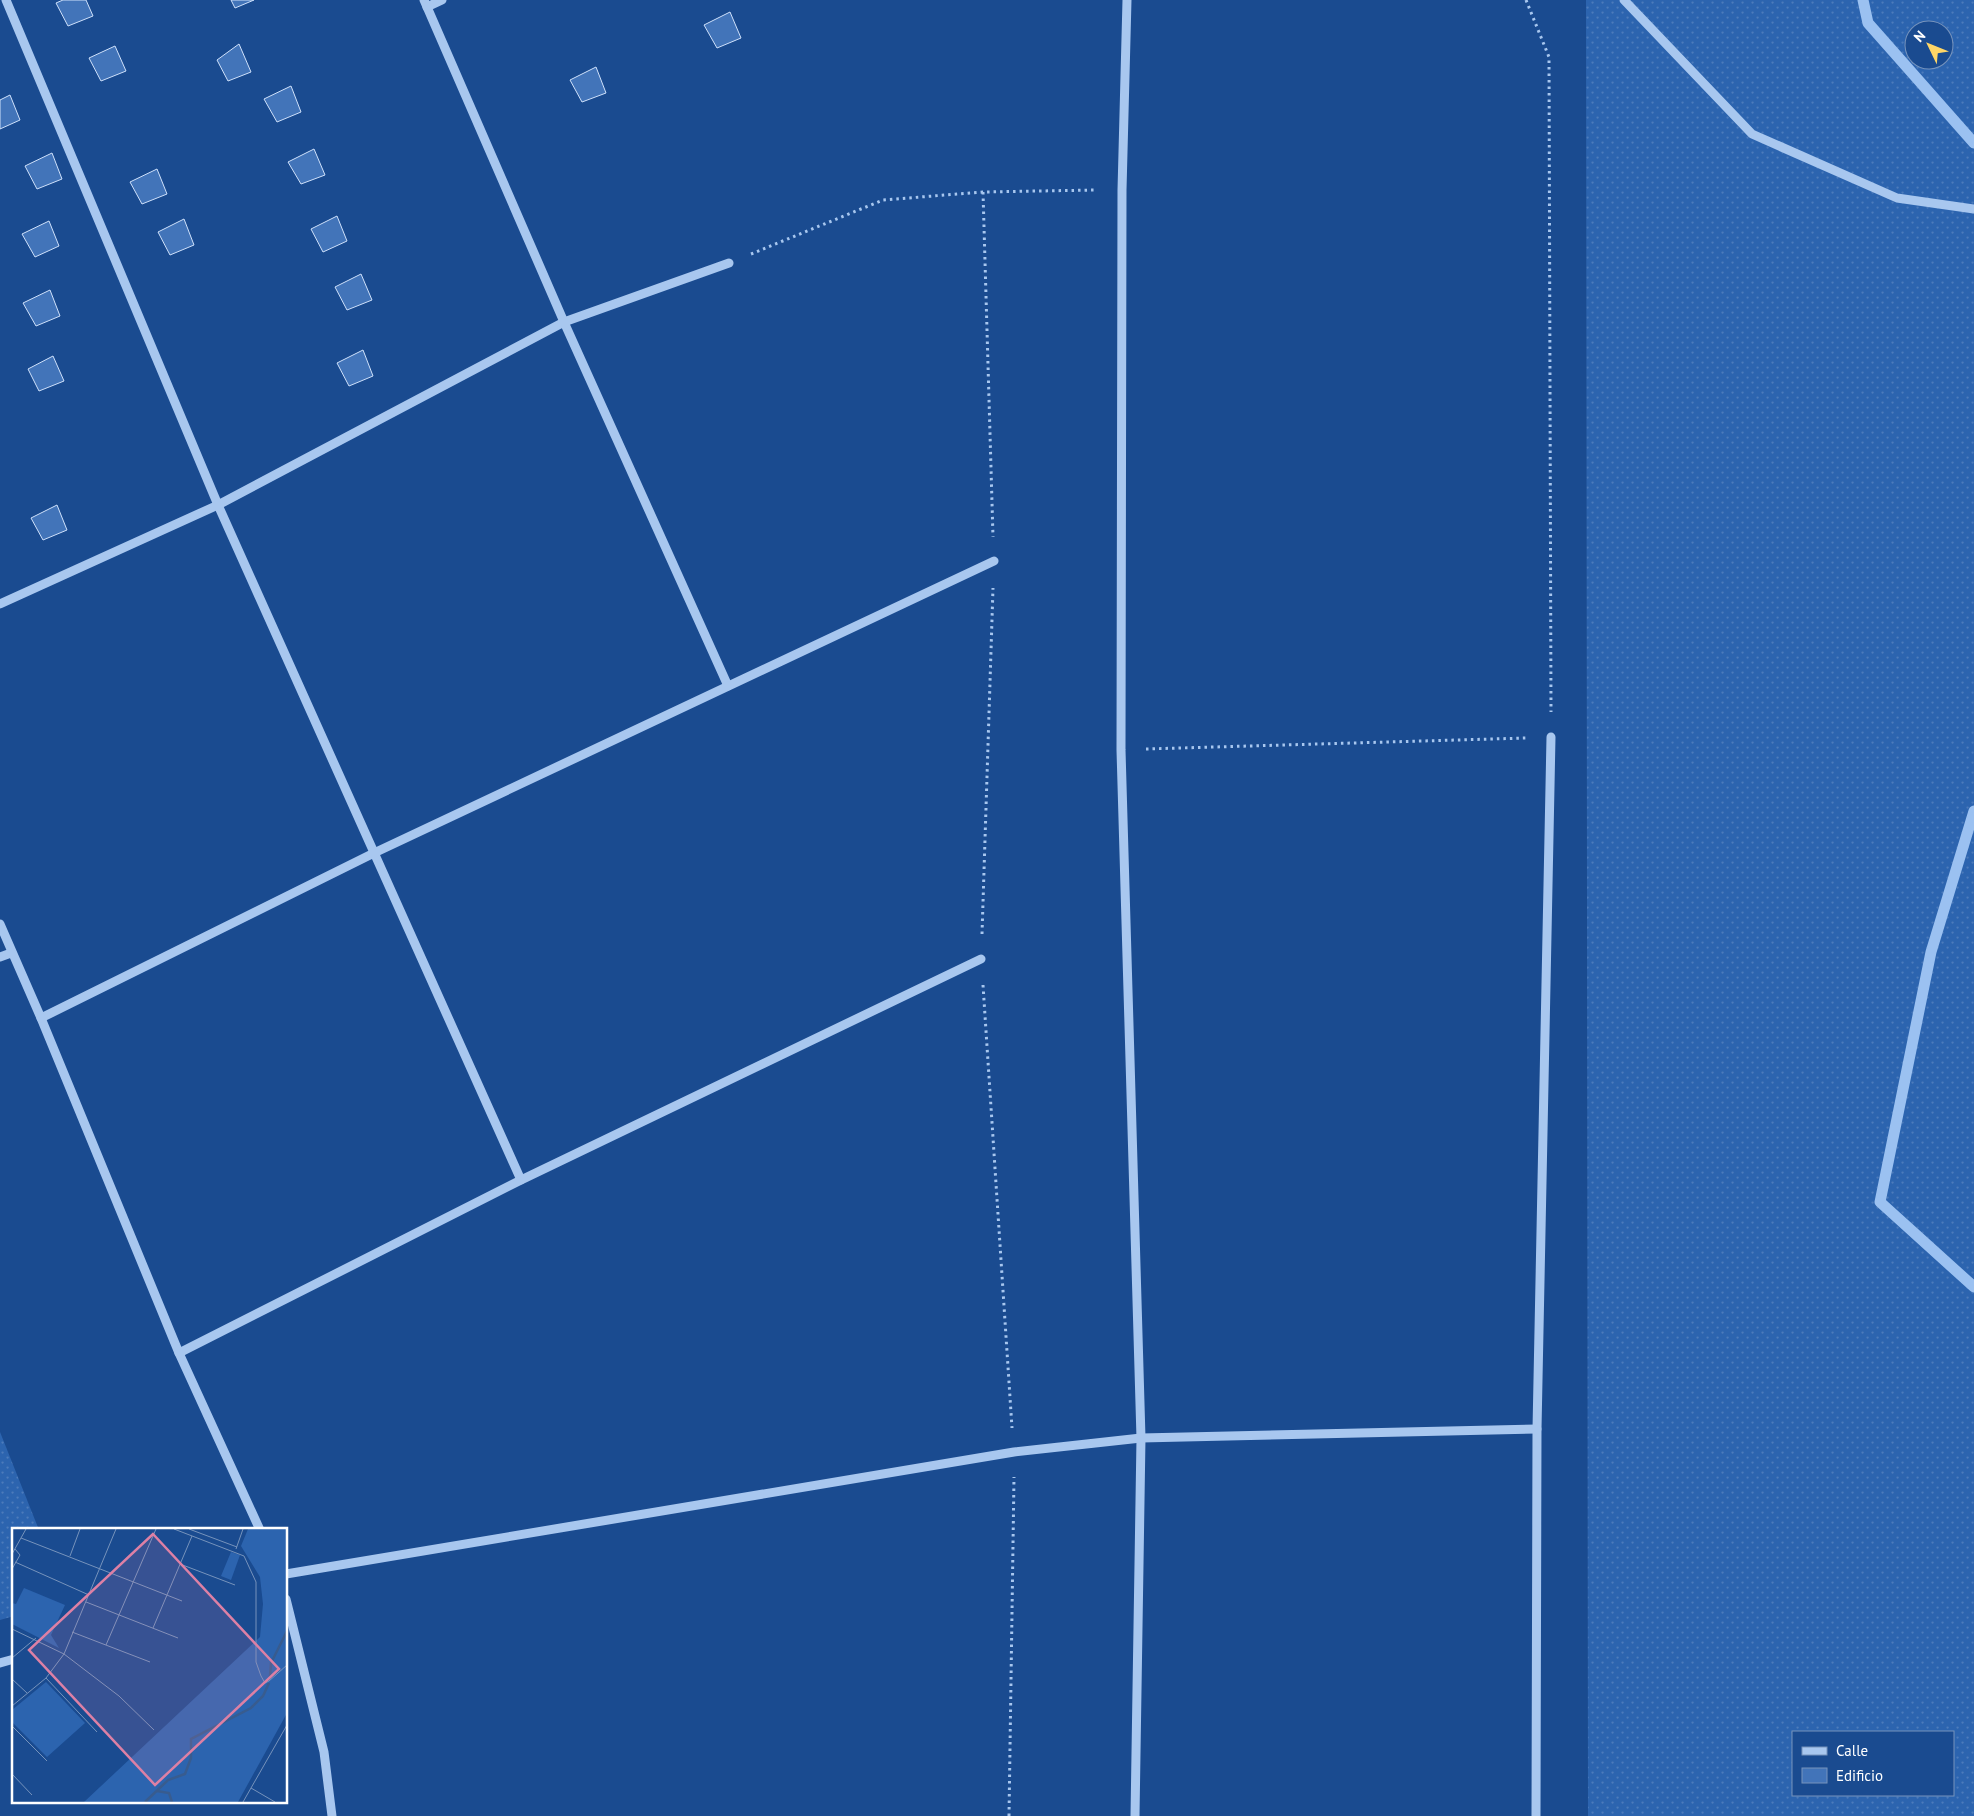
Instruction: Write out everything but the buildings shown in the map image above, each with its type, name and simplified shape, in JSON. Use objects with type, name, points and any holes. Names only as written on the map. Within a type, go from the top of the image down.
[{"type":"street","points":[[6,0],[218,504],[521,1180]]},
{"type":"street","points":[[442,0],[426,3],[564,322],[728,686]]},
{"type":"street","points":[[1127,0],[1122,190],[1121,750],[1141,1438],[1134,1816]]},
{"type":"street","points":[[1624,0],[1752,134],[1897,198],[1974,209]]},
{"type":"street","points":[[0,604],[218,504],[564,322],[729,263]]},
{"type":"street","points":[[41,1018],[374,853],[994,561]]},
{"type":"street","points":[[1536,1816],[1537,1429],[1551,737]]},
{"type":"street","points":[[0,924],[11,953],[41,1018],[179,1353],[259,1528]]},
{"type":"street","points":[[0,957],[11,953]]},
{"type":"street","points":[[179,1353],[521,1180],[981,959]]},
{"type":"street","points":[[288,1574],[1014,1452],[1141,1438],[1537,1429]]},
{"type":"street","points":[[288,1607],[324,1752],[332,1816]]},
{"type":"path","points":[[1121,750],[1551,737],[1549,57],[1526,0]]},
{"type":"path","points":[[729,263],[883,200],[983,192],[1122,190]]},
{"type":"path","points":[[983,192],[994,561],[981,959],[1014,1452],[1009,1816]]},
{"type":"shaded area","points":[[1586,0],[1974,0],[1974,1816],[1588,1816]]},
{"type":"shaded area","points":[[0,1432],[38,1528],[12,1528],[12,1617],[0,1620]]},
{"type":"waterway","points":[[1863,0],[1868,23],[1974,143]]},
{"type":"waterway","points":[[1974,811],[1931,952],[1880,1202],[1974,1287]]}]
